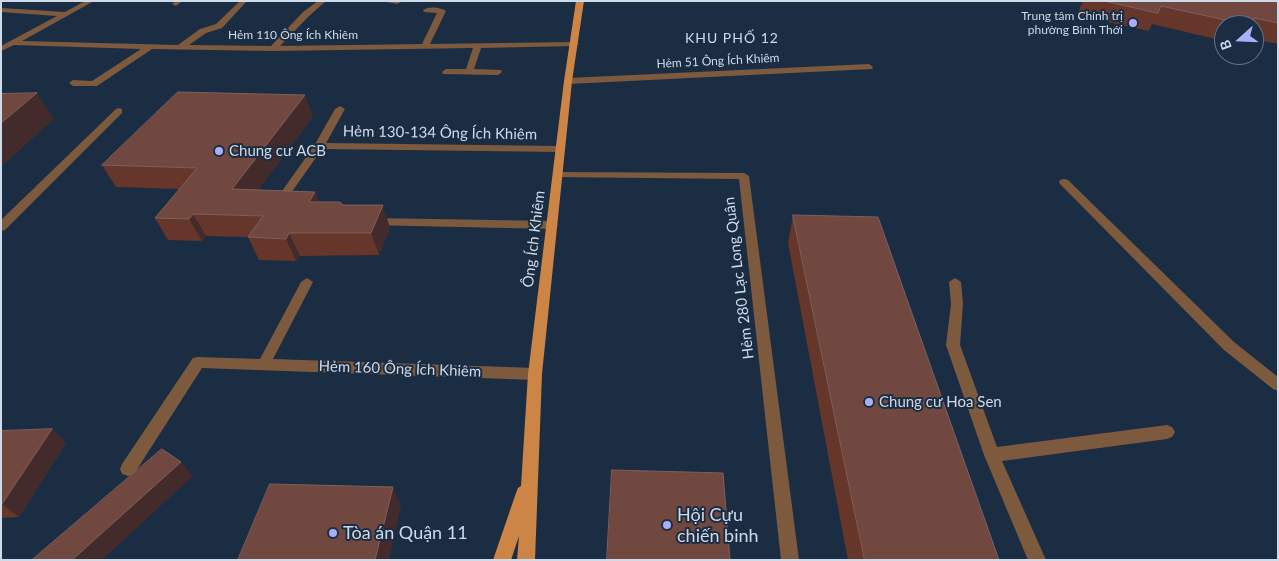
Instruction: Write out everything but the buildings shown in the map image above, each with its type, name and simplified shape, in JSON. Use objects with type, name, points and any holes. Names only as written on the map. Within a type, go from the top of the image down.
[{"type":"main road","name":"Ông Ích Khiêm","points":[[528,482],[535,374],[568,81],[580,1]]},
{"type":"main road","points":[[502,560],[528,482]]},
{"type":"main road","points":[[526,560],[528,482]]},
{"type":"street","points":[[1,48],[91,1]]},
{"type":"street","points":[[178,48],[203,30],[219,26],[244,1]]},
{"type":"street","points":[[273,48],[306,14],[323,1]]},
{"type":"street","points":[[385,1],[397,2]]},
{"type":"street","points":[[1,10],[64,14]]},
{"type":"street","points":[[425,46],[442,11],[427,10]]},
{"type":"street","name":"Hẻm 110 Ông Ích Khiêm","points":[[10,44],[273,48],[575,44]]},
{"type":"street","points":[[469,72],[478,45]]},
{"type":"street","points":[[73,83],[94,84],[149,47]]},
{"type":"street","name":"Hẻm 51 Ông Ích Khiêm","points":[[568,81],[869,67]]},
{"type":"street","points":[[446,72],[498,72]]},
{"type":"street","points":[[287,191],[319,146],[340,109]]},
{"type":"street","points":[[1,227],[119,111]]},
{"type":"street","name":"Hẻm 130-134 Ông Ích Khiêm","points":[[319,146],[561,149]]},
{"type":"street","name":"Hẻm 280 Lạc Long Quân","points":[[558,175],[744,176],[790,560]]},
{"type":"street","points":[[1064,182],[1229,346],[1278,385]]},
{"type":"street","points":[[365,222],[552,225]]},
{"type":"street","points":[[264,364],[307,282]]},
{"type":"street","points":[[955,282],[957,304],[953,345],[992,456],[1037,560]]},
{"type":"street","name":"Hẻm 160 Ông Ích Khiêm","points":[[128,469],[198,362],[535,374]]},
{"type":"street","points":[[992,456],[1167,432]]},
{"type":"place","name":"Trung tâm Chính trị phường Bình Thới","points":[[1133,23]]},
{"type":"place","name":"Chung cư ACB","points":[[219,151]]},
{"type":"place","name":"Chung cư Hoa Sen","points":[[869,402]]},
{"type":"place","name":"Hội Cựu chiến binh","points":[[667,525]]},
{"type":"place","name":"Tòa án Quận 11","points":[[333,533]]},
{"type":"district","name":"KHU PHỐ 12","points":[[732,38]]}]
